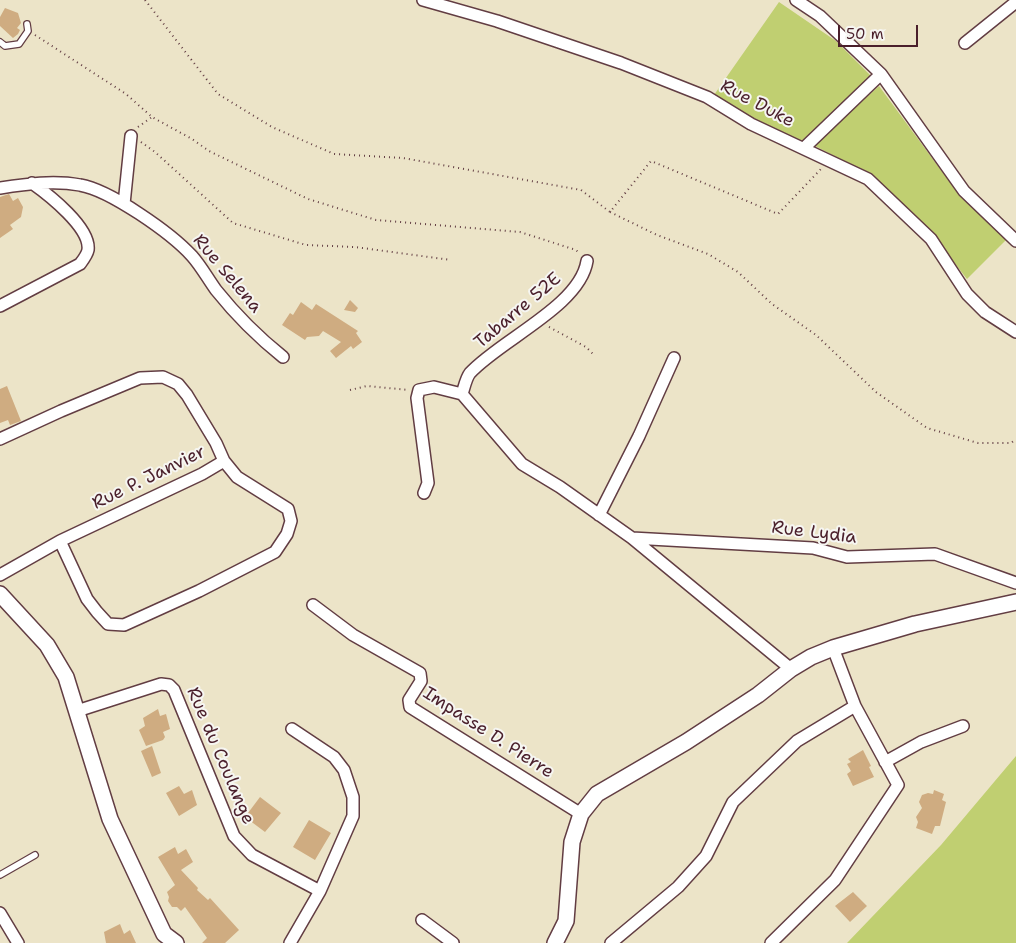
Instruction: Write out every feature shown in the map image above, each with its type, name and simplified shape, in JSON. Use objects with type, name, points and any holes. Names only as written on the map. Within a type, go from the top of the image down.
[{"type":"street","name":"Rue Duke","points":[[423,0],[496,21],[656,77],[707,97],[751,124],[830,160],[868,180],[931,239],[967,294],[986,312],[1016,332]]},
{"type":"street","points":[[796,0],[820,16],[881,74],[964,191],[1016,241]]},
{"type":"street","points":[[965,43],[1014,8]]},
{"type":"street","points":[[804,148],[881,74]]},
{"type":"street","points":[[124,204],[131,136]]},
{"type":"street","points":[[0,306],[80,264],[88,252],[87,241],[72,218],[56,200],[32,183]]},
{"type":"street","name":"Rue Selena","points":[[0,188],[32,183],[81,185],[124,204],[162,230],[192,256],[217,290],[256,336],[283,358]]},
{"type":"street","name":"Tabarre 52E","points":[[462,394],[469,374],[576,286],[585,273],[587,261]]},
{"type":"street","points":[[599,515],[639,436],[674,358]]},
{"type":"street","name":"Rue P. Janvier","points":[[0,440],[140,378],[163,377],[178,384],[187,395],[216,443],[224,461],[202,474],[60,541],[0,575]]},
{"type":"street","points":[[424,493],[428,483],[416,398],[419,390],[434,387],[462,394],[522,464],[632,538],[791,669]]},
{"type":"street","points":[[60,541],[87,599],[108,624],[124,626],[199,591],[275,552],[282,544],[291,521],[288,509],[237,477],[224,461]]},
{"type":"street","name":"Rue Lydia","points":[[632,538],[814,548],[847,557],[935,554],[1016,584]]},
{"type":"street","points":[[0,594],[47,645],[66,677],[110,819],[168,940]]},
{"type":"street","points":[[555,943],[566,921],[572,842],[581,814],[597,794],[686,742],[758,695],[791,669],[833,648],[915,624],[1016,602]]},
{"type":"street","name":"Impasse D. Pierre","points":[[313,605],[352,635],[420,673],[421,681],[408,700],[410,706],[581,814]]},
{"type":"street","points":[[770,943],[835,880],[898,785],[855,706],[833,648]]},
{"type":"street","name":"Rue du Coulange","points":[[77,711],[161,684],[169,685],[174,690],[234,836],[252,855],[320,891]]},
{"type":"street","points":[[611,943],[678,887],[706,856],[733,802],[797,742],[855,706]]},
{"type":"street","points":[[885,762],[914,745],[963,726]]},
{"type":"street","points":[[290,943],[320,891],[353,816],[354,797],[344,770],[334,757],[292,728]]},
{"type":"street","points":[[0,913],[5,933],[18,943]]},
{"type":"street","points":[[422,920],[453,943]]},
{"type":"lane","points":[[0,42],[5,46],[19,44],[28,31],[27,24]]},
{"type":"lane","points":[[0,875],[35,855]]},
{"type":"path","points":[[145,0],[218,94],[272,127],[334,154],[402,158],[581,190],[610,212],[657,235],[708,254],[738,272],[772,304],[816,334],[876,392],[927,428],[978,443],[1011,444],[1016,440]]},
{"type":"path","name":"Tabarre 52E","points":[[28,31],[126,94],[152,117],[192,139],[208,152],[308,199],[376,220],[395,223],[450,225],[520,232],[576,250],[587,261]]},
{"type":"path","points":[[152,117],[140,125],[131,136],[155,152],[233,223],[306,245],[355,247],[451,260]]},
{"type":"path","points":[[610,212],[651,161],[778,214],[830,160]]},
{"type":"path","points":[[535,321],[562,332],[586,347],[595,356]]},
{"type":"path","points":[[350,390],[367,386],[419,390]]},
{"type":"green space","points":[[779,2],[836,41],[871,76],[803,142],[735,110],[714,95]]},
{"type":"green space","points":[[879,86],[960,196],[1006,240],[967,279],[934,237],[872,175],[813,145]]},
{"type":"green space","points":[[1016,756],[1016,943],[847,943],[941,845]]},
{"type":"building","points":[[5,8],[18,13],[21,23],[17,28],[20,30],[18,34],[13,38],[0,26],[0,17]]},
{"type":"building","points":[[9,194],[13,201],[18,198],[23,207],[21,217],[10,225],[13,229],[0,238],[0,197]]},
{"type":"building","points":[[350,300],[358,308],[355,312],[344,310]]},
{"type":"building","points":[[301,302],[312,310],[316,304],[358,331],[356,333],[362,342],[353,349],[351,346],[336,358],[330,351],[341,342],[323,331],[319,336],[307,337],[305,340],[282,325],[290,313],[293,315]]},
{"type":"building","points":[[7,386],[21,421],[10,425],[8,420],[0,423],[0,389]]},
{"type":"building","points":[[158,709],[160,716],[166,714],[170,729],[163,732],[165,737],[163,740],[146,746],[139,730],[145,726],[143,718]]},
{"type":"building","points":[[152,746],[161,773],[152,777],[141,751]]},
{"type":"building","points":[[863,750],[874,777],[853,786],[847,774],[851,771],[847,764],[851,762],[848,759]]},
{"type":"building","points":[[179,786],[184,794],[192,790],[197,805],[179,816],[166,793]]},
{"type":"building","points":[[934,790],[944,794],[942,800],[946,802],[940,826],[935,826],[932,834],[916,828],[918,822],[916,817],[922,808],[919,802],[922,795],[933,794]]},
{"type":"building","points":[[260,797],[281,813],[265,832],[245,817]]},
{"type":"building","points":[[309,820],[331,833],[315,860],[293,847]]},
{"type":"building","points":[[175,847],[178,854],[186,849],[193,862],[181,870],[198,888],[197,890],[208,900],[210,898],[239,930],[225,943],[202,943],[207,938],[185,907],[181,911],[177,907],[172,907],[168,901],[167,892],[175,885],[158,857]]},
{"type":"building","points":[[853,892],[867,906],[850,922],[835,906]]},
{"type":"building","points":[[120,924],[124,934],[130,930],[136,943],[106,943],[104,932]]}]
